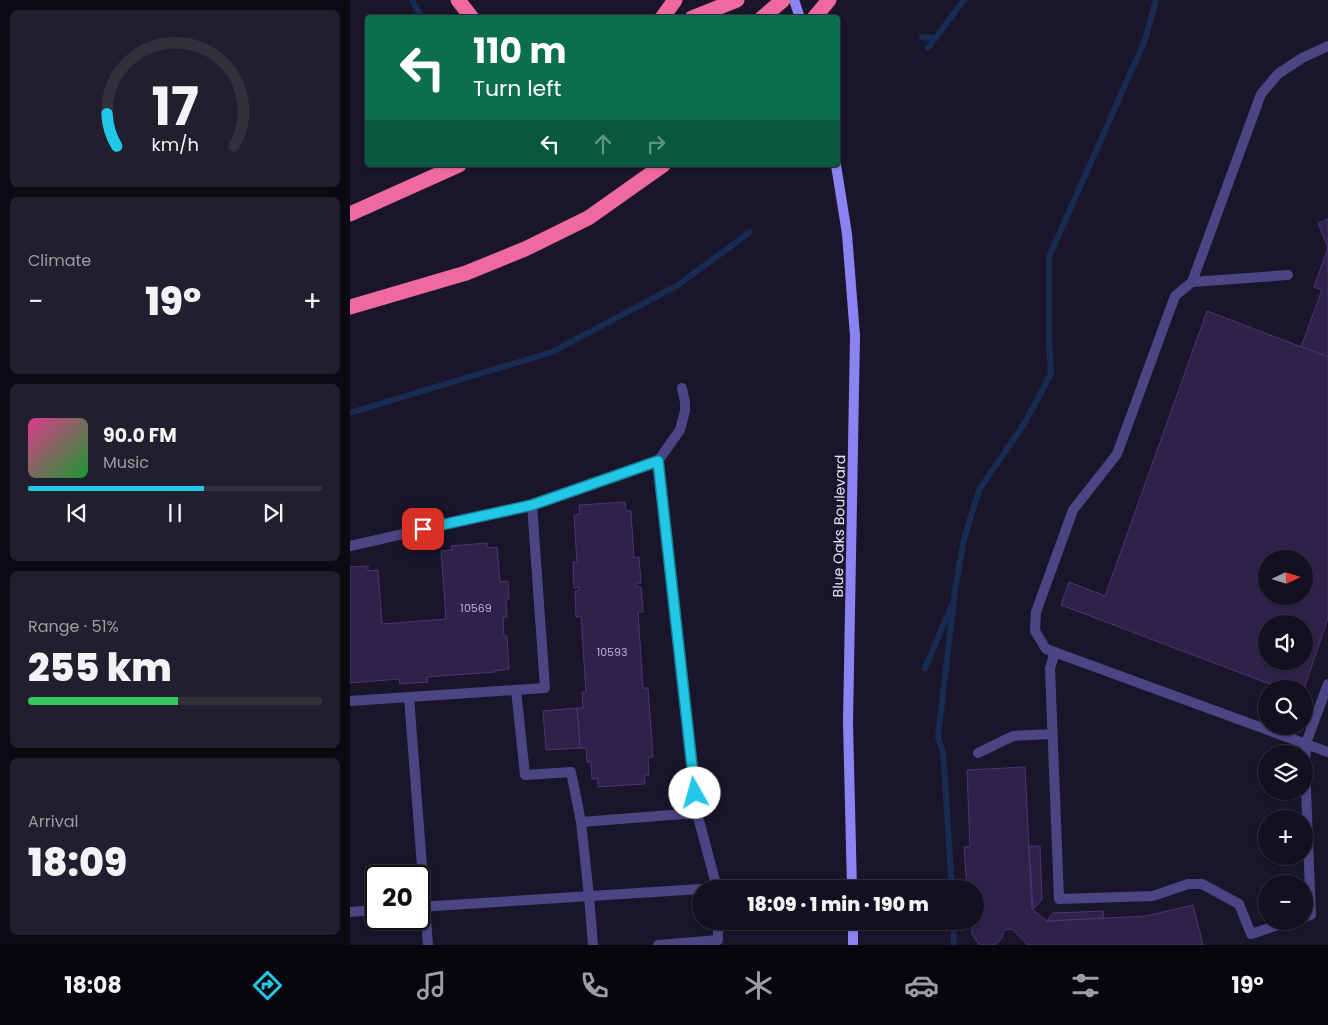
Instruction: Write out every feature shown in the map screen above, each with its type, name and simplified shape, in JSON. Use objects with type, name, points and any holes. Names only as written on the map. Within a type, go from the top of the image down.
[{"type":"highway","points":[[458,0],[470,15]]},
{"type":"highway","points":[[664,15],[674,0]]},
{"type":"highway","points":[[700,15],[737,0]]},
{"type":"highway","points":[[766,15],[783,0]]},
{"type":"highway","points":[[816,15],[829,0]]},
{"type":"highway","points":[[350,214],[455,167]]},
{"type":"highway","points":[[350,307],[466,273],[526,249],[588,218],[660,167]]},
{"type":"main road","points":[[794,0],[799,15]]},
{"type":"main road","name":"Blue Oaks Boulevard","points":[[836,167],[847,234],[855,336],[848,722],[852,880]]},
{"type":"main road","points":[[853,930],[853,945]]},
{"type":"lane","points":[[1328,46],[1302,58],[1278,74],[1261,94],[1192,282],[1175,296],[1117,454],[1073,510],[1036,612],[1035,631],[1046,649],[1328,752]]},
{"type":"lane","points":[[1192,282],[1288,275]]},
{"type":"lane","points":[[350,546],[532,505],[658,461],[680,430],[685,412],[682,388]]},
{"type":"lane","points":[[658,461],[697,813],[715,880]]},
{"type":"lane","points":[[350,701],[545,688],[532,505]]},
{"type":"lane","points":[[1055,652],[1050,668],[1059,899],[1153,896],[1188,884],[1202,884],[1239,904],[1251,934],[1263,930]]},
{"type":"lane","points":[[1309,875],[1305,765],[1306,743],[1328,684]]},
{"type":"lane","points":[[516,690],[525,775],[571,772],[581,822],[593,945]]},
{"type":"lane","points":[[409,697],[419,865]]},
{"type":"lane","points":[[978,753],[1013,736],[1052,734]]},
{"type":"lane","points":[[581,822],[697,813]]},
{"type":"lane","points":[[430,906],[692,890]]},
{"type":"lane","points":[[350,912],[365,911]]},
{"type":"lane","points":[[426,930],[428,945]]},
{"type":"lane","points":[[658,945],[718,940],[718,930]]},
{"type":"building","points":[[1328,219],[1328,248],[1318,223]]},
{"type":"building","points":[[1328,248],[1328,357],[1301,347],[1322,290],[1314,287]]},
{"type":"building","points":[[1207,311],[1328,357],[1328,618],[1313,662],[1313,615],[1258,615],[1258,670],[1310,670],[1307,680],[1259,680],[1061,605],[1069,582],[1105,596]]},
{"type":"building","points":[[625,502],[626,511],[631,511],[634,558],[639,557],[641,583],[636,583],[636,587],[641,587],[643,612],[638,612],[643,688],[648,688],[653,757],[648,758],[649,775],[644,775],[645,784],[598,787],[598,778],[592,779],[591,762],[587,762],[586,748],[580,748],[577,708],[583,708],[582,692],[586,692],[581,616],[576,617],[575,591],[579,591],[579,587],[574,588],[573,562],[577,562],[574,515],[580,514],[579,505]]},
{"type":"building","points":[[487,543],[487,548],[497,547],[500,582],[508,581],[507,617],[503,617],[504,636],[507,636],[509,669],[495,672],[427,677],[428,682],[400,684],[399,679],[350,683],[350,567],[368,566],[368,571],[378,570],[382,624],[446,619],[441,551],[452,550],[451,546]]},
{"type":"building","points":[[577,708],[580,748],[546,750],[543,711]]},
{"type":"building","points":[[1025,767],[1032,909],[1047,921],[1146,916],[1193,905],[1203,945],[1028,945],[1012,929],[1004,930],[1002,938],[995,945],[981,945],[978,943],[972,934],[972,930],[984,930],[984,880],[966,880],[964,847],[970,847],[967,770]]},
{"type":"building","points":[[1029,846],[1040,846],[1042,900],[1033,909]]},
{"type":"building","points":[[1103,911],[1104,918],[1047,921],[1053,913]]},
{"type":"waterway","points":[[412,0],[420,15]]},
{"type":"waterway","points":[[928,48],[964,0]]},
{"type":"waterway","points":[[951,880],[943,752],[938,737],[955,590],[964,539],[979,490],[1024,424],[1051,374],[1049,257],[1145,40],[1156,0]]},
{"type":"waterway","points":[[922,37],[935,38]]},
{"type":"waterway","points":[[350,413],[552,352],[678,285],[750,232]]},
{"type":"waterway","points":[[925,668],[951,607]]},
{"type":"waterway","points":[[953,930],[954,945]]},
{"type":"route","points":[[423,529],[532,505],[658,461],[695,793]]}]
